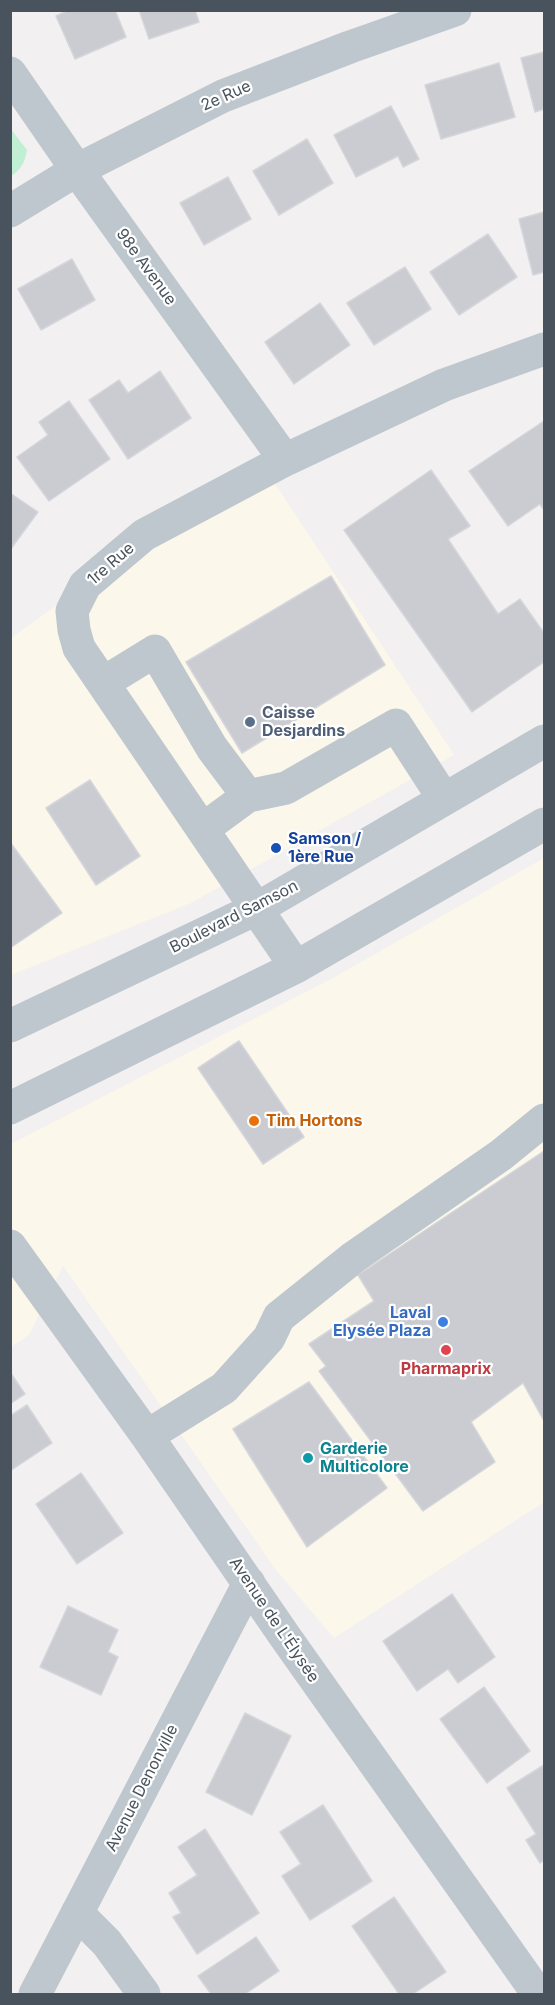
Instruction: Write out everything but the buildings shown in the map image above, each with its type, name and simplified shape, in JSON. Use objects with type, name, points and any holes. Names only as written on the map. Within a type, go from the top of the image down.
[{"type":"street","name":"2e Rue","points":[[10,211],[76,170],[223,96],[350,47],[455,10]]},
{"type":"street","name":"98e Avenue","points":[[10,73],[76,170],[285,460]]},
{"type":"street","name":"1re Rue","points":[[296,967],[79,648],[72,611],[85,585],[144,535],[285,460],[444,385],[544,349]]},
{"type":"street","points":[[103,683],[154,651],[212,748],[248,796]]},
{"type":"street","points":[[203,829],[248,796],[286,788],[396,725],[444,799]]},
{"type":"street","name":"Boulevard Samson","points":[[10,1026],[258,908],[544,741]]},
{"type":"street","points":[[10,1108],[296,967],[544,824]]},
{"type":"street","points":[[147,1436],[224,1388],[269,1338],[279,1317],[354,1257],[501,1155],[544,1120]]},
{"type":"street","name":"Avenue de L'Élysée","points":[[10,1246],[147,1436],[286,1638],[538,1995]]},
{"type":"street","name":"Avenue Denonville","points":[[35,1995],[249,1582]]},
{"type":"street","points":[[77,1913],[107,1943],[144,1995]]},
{"type":"shaded area","points":[[266,470],[454,755],[191,903],[11,975],[11,638],[85,585]]},
{"type":"shaded area","points":[[544,858],[544,1502],[334,1638],[276,1570],[63,1266],[29,1335],[11,1347],[11,1144],[331,979]]},
{"type":"green space","points":[[10,128],[27,150],[22,165],[11,176]]},
{"type":"place","name":"Caisse Desjardins","points":[[250,722]]},
{"type":"place","name":"Samson / 1ère Rue","points":[[276,848]]},
{"type":"place","name":"Tim Hortons","points":[[254,1121]]},
{"type":"place","name":"Laval Elysée Plaza","points":[[443,1322]]},
{"type":"place","name":"Pharmaprix","points":[[446,1350]]},
{"type":"place","name":"Garderie Multicolore","points":[[308,1458]]}]
